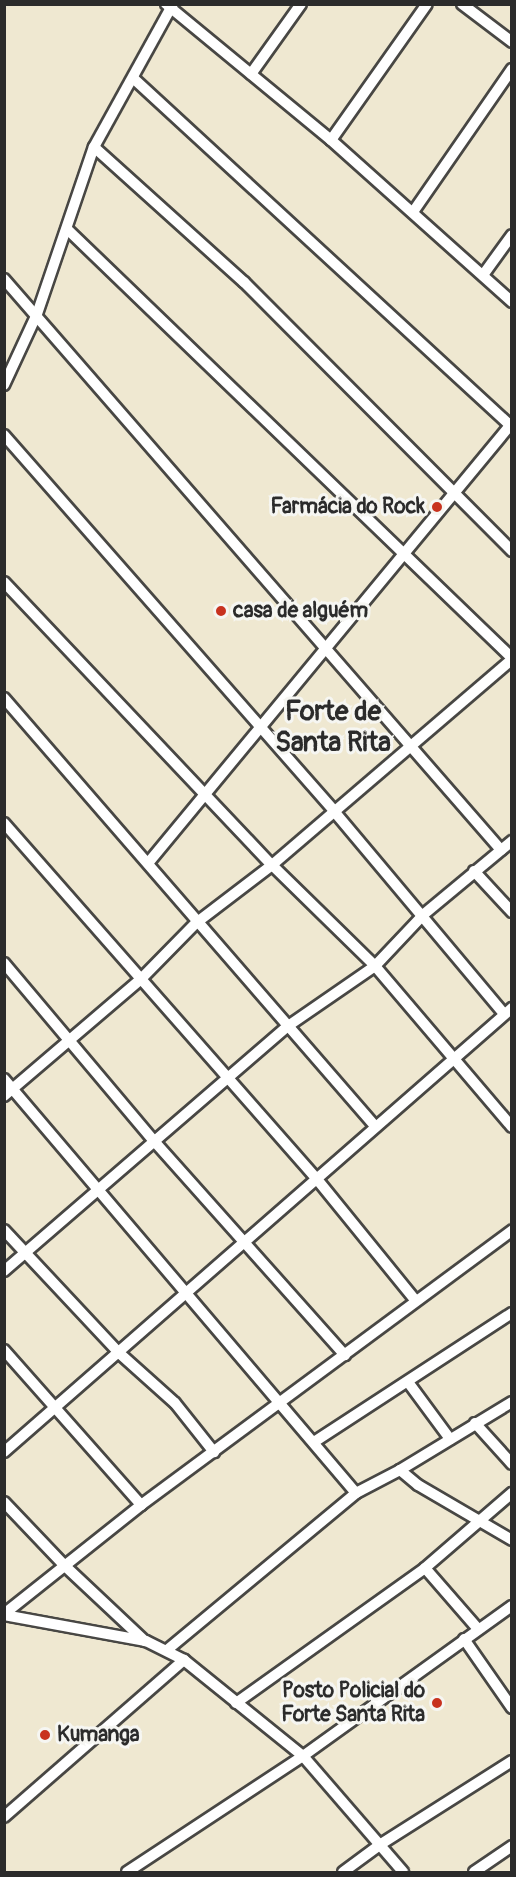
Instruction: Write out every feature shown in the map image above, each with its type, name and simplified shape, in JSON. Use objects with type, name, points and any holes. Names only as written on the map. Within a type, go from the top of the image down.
[{"type":"street","points":[[251,74],[300,4]]},
{"type":"street","points":[[332,140],[427,4]]},
{"type":"street","points":[[462,4],[512,42]]},
{"type":"street","points":[[4,385],[37,314],[94,147],[170,6],[332,140],[512,302]]},
{"type":"street","points":[[413,212],[512,69]]},
{"type":"street","points":[[133,78],[511,425],[262,730],[149,862]]},
{"type":"street","points":[[94,147],[244,282],[512,550]]},
{"type":"street","points":[[9,1093],[141,978],[196,923],[272,865],[333,810],[512,659],[67,229]]},
{"type":"street","points":[[483,275],[512,236]]},
{"type":"street","points":[[4,279],[329,648],[501,850]]},
{"type":"street","points":[[4,435],[508,1011],[4,1452]]},
{"type":"street","points":[[4,582],[272,865],[375,966],[512,1127]]},
{"type":"street","points":[[4,698],[149,862],[196,923],[375,1126]]},
{"type":"street","points":[[4,823],[316,1178],[415,1300]]},
{"type":"street","points":[[4,1271],[288,1026],[375,966],[423,915],[512,841]]},
{"type":"street","points":[[474,871],[512,912]]},
{"type":"street","points":[[4,963],[70,1038],[154,1141],[345,1355]]},
{"type":"street","points":[[4,1079],[9,1093],[98,1188],[356,1493]]},
{"type":"street","points":[[4,1230],[118,1352],[175,1403],[214,1452]]},
{"type":"street","points":[[4,1614],[141,1505],[282,1403],[415,1300],[512,1230]]},
{"type":"street","points":[[314,1442],[512,1313]]},
{"type":"street","points":[[4,1350],[141,1505]]},
{"type":"street","points":[[408,1382],[450,1440]]},
{"type":"street","points":[[167,1650],[356,1493],[400,1470],[512,1401]]},
{"type":"street","points":[[475,1423],[512,1464]]},
{"type":"street","points":[[400,1470],[418,1485],[481,1519],[512,1540]]},
{"type":"street","points":[[236,1703],[425,1568],[512,1493]]},
{"type":"street","points":[[4,1502],[64,1566],[146,1641]]},
{"type":"street","points":[[425,1568],[478,1629]]},
{"type":"street","points":[[127,1872],[303,1756],[512,1606]]},
{"type":"street","points":[[4,1614],[146,1641],[184,1660],[303,1756],[403,1872]]},
{"type":"street","points":[[464,1639],[512,1708]]},
{"type":"street","points":[[4,1817],[184,1660]]},
{"type":"street","points":[[343,1872],[381,1844],[512,1761]]},
{"type":"street","points":[[474,1872],[512,1846]]},
{"type":"place","name":"Farmácia do Rock","points":[[437,507]]},
{"type":"place","name":"casa de alguém","points":[[221,611]]},
{"type":"place","name":"Posto Policial do Forte Santa Rita","points":[[437,1703]]},
{"type":"place","name":"Kumanga","points":[[45,1735]]},
{"type":"district","name":"Forte de Santa Rita","points":[[333,726]]}]
